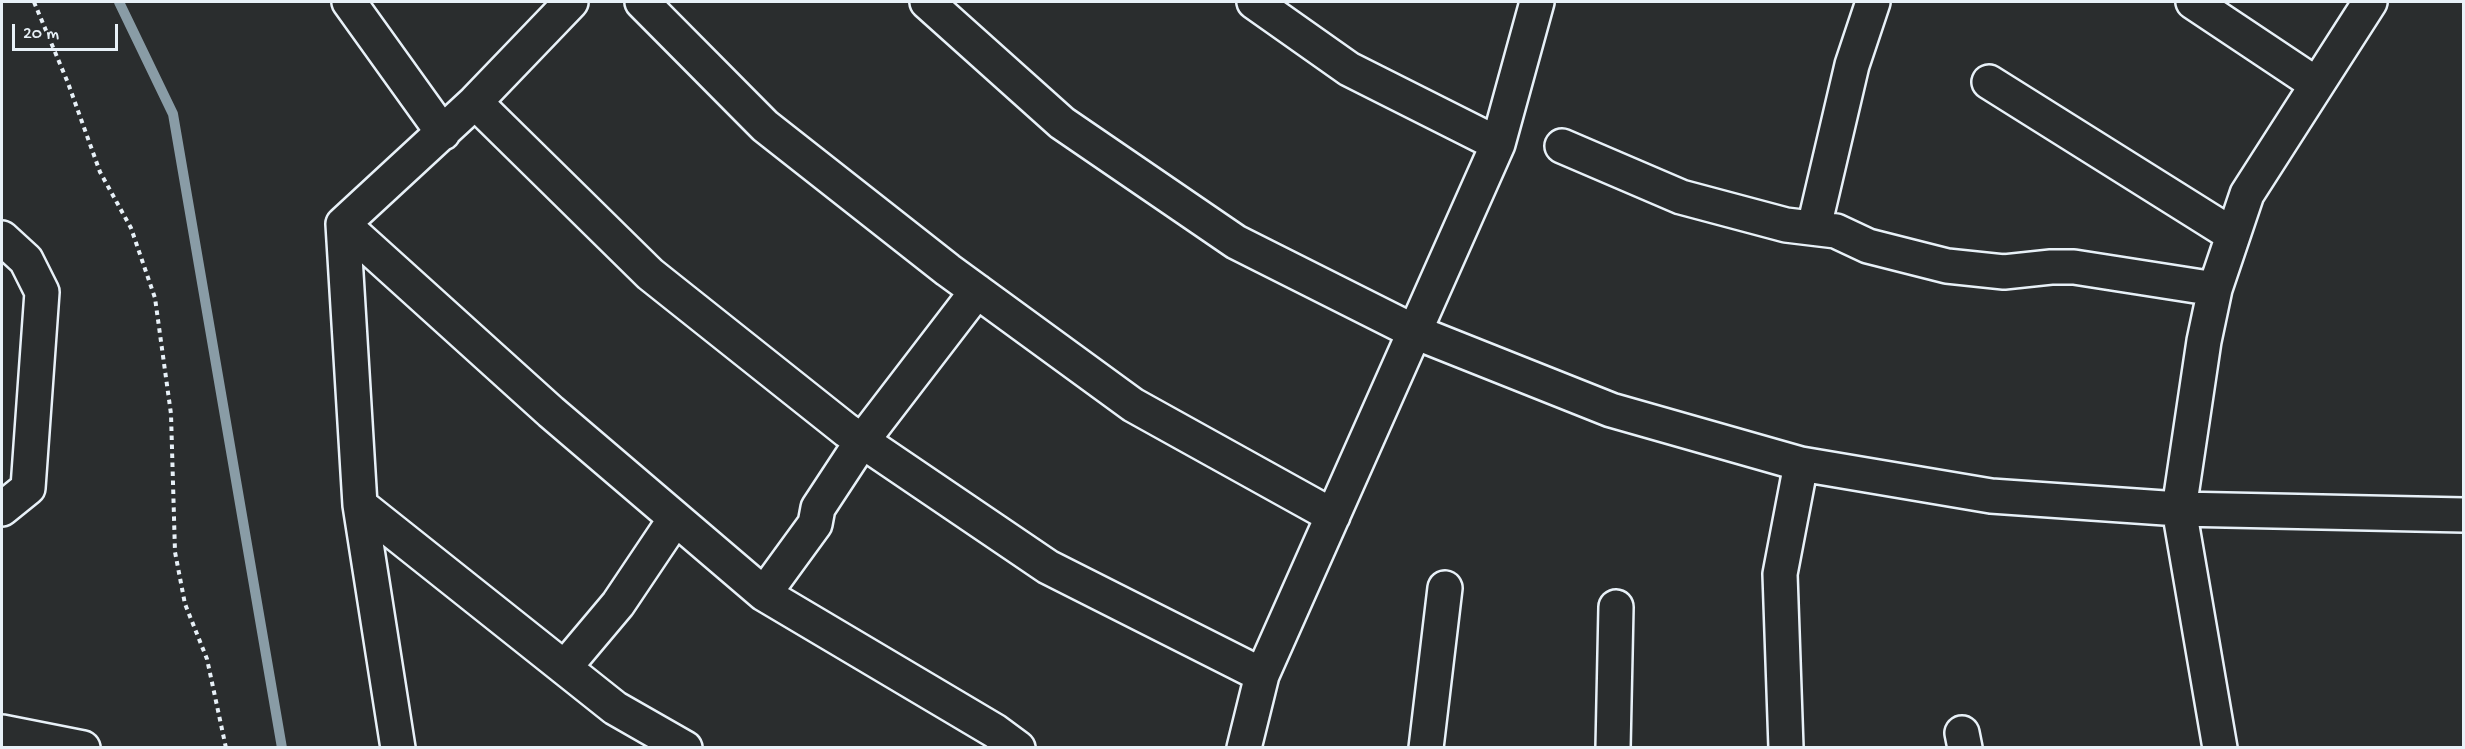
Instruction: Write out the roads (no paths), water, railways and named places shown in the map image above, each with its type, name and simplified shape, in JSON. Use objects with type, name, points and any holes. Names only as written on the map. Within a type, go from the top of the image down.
[{"type":"street","points":[[349,2],[443,133]]},
{"type":"street","points":[[343,224],[475,102],[571,2]]},
{"type":"street","points":[[642,2],[765,126],[977,291],[1133,405],[1333,516]]},
{"type":"street","points":[[927,2],[1062,123],[1236,242],[1415,332],[1611,410],[1802,464],[1990,496],[2179,509],[2463,515]]},
{"type":"street","points":[[1254,2],[1348,69],[1498,144]]},
{"type":"street","points":[[1244,747],[1262,675],[1498,144],[1537,2]]},
{"type":"street","points":[[1814,227],[1852,64],[1873,2]]},
{"type":"street","points":[[2193,2],[2316,84]]},
{"type":"street","points":[[2220,747],[2179,509],[2204,341],[2215,289],[2247,194],[2370,2]]},
{"type":"street","points":[[1989,82],[2233,235]]},
{"type":"street","points":[[475,102],[650,274],[846,430],[1048,567],[1262,675]]},
{"type":"street","points":[[1562,146],[1665,192],[1786,225],[1836,231],[1875,248],[1947,266],[2004,272],[2074,267],[2215,289]]},
{"type":"street","points":[[343,224],[360,505],[398,747]]},
{"type":"street","points":[[343,224],[551,412],[764,594],[995,731],[1018,747]]},
{"type":"street","points":[[2,238],[26,261],[42,292],[28,488],[2,509]]},
{"type":"street","points":[[764,594],[813,528],[818,508],[862,441],[977,291]]},
{"type":"street","points":[[1786,747],[1780,574],[1802,464]]},
{"type":"street","points":[[360,505],[615,708],[685,747]]},
{"type":"street","points":[[565,667],[618,604],[675,519]]},
{"type":"street","points":[[1426,747],[1445,588]]},
{"type":"street","points":[[1613,747],[1616,607]]},
{"type":"street","points":[[2,732],[83,747]]},
{"type":"waterway","points":[[119,2],[173,114],[282,748]]}]
